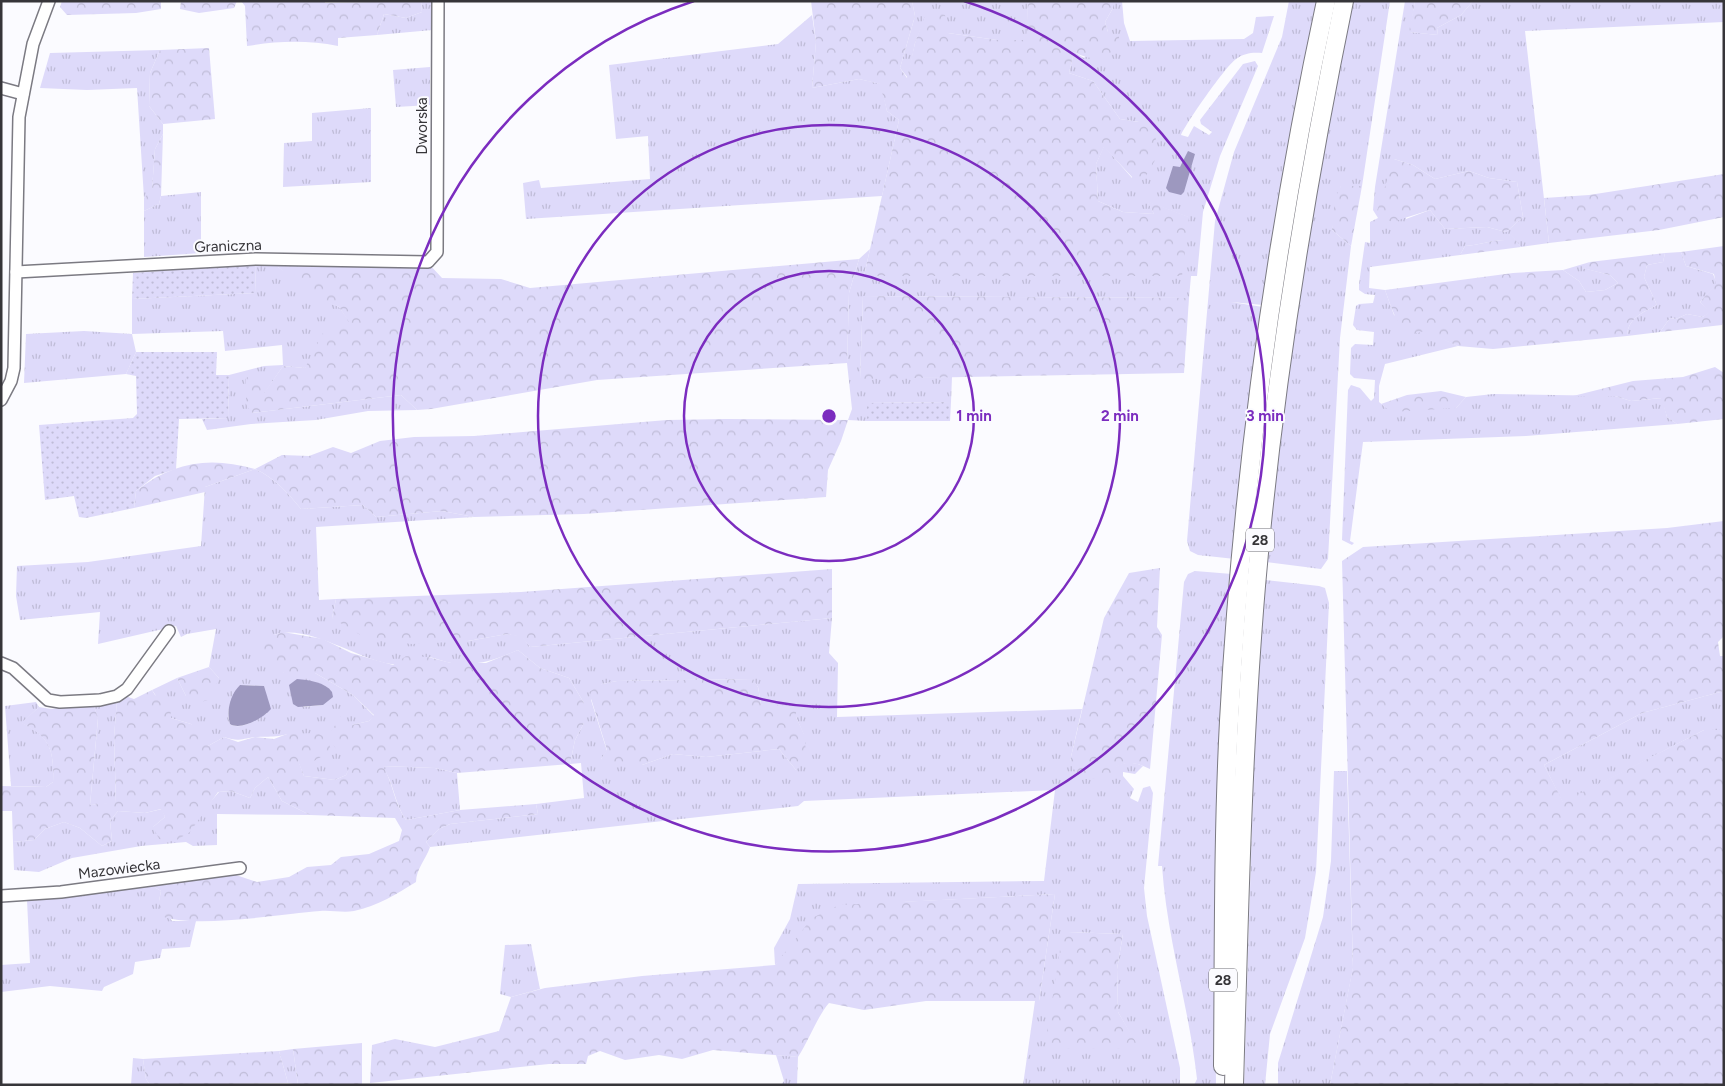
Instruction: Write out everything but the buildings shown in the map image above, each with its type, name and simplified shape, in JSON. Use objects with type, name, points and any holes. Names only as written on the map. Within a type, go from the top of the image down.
[{"type":"main road","name":"28","points":[[1223,1085],[1223,916],[1228,751],[1247,496],[1280,247],[1326,1]]},
{"type":"main road","name":"28","points":[[1234,1085],[1244,779],[1263,506],[1296,256],[1344,1]]},
{"type":"street","points":[[1,400],[11,382],[14,368],[18,133],[23,94],[33,44],[49,1]]},
{"type":"street","name":"Dworska","points":[[437,252],[438,1]]},
{"type":"street","points":[[1,88],[23,94]]},
{"type":"street","name":"Graniczna","points":[[16,272],[248,259],[421,264],[428,262],[437,252]]},
{"type":"street","points":[[1,663],[14,668],[48,700],[60,702],[100,700],[117,696],[127,689],[169,631]]},
{"type":"street","name":"Mazowiecka","points":[[1,896],[24,896],[80,890],[240,868]]},
{"type":"green space","points":[[62,1],[161,1],[161,9],[136,13],[67,15],[60,7]]},
{"type":"green space","points":[[181,1],[237,1],[234,8],[199,13],[180,9]]},
{"type":"green space","points":[[241,1],[325,1],[325,3],[421,1],[422,12],[406,18],[384,14],[377,35],[338,38],[338,46],[292,42],[247,46],[245,6]]},
{"type":"green space","points":[[421,1],[433,1],[432,30],[377,35],[384,14],[406,18],[422,12]]},
{"type":"green space","points":[[811,1],[912,1],[915,16],[900,68],[907,78],[915,43],[927,10],[945,15],[948,33],[997,40],[1026,40],[1028,2],[1026,1],[1113,1],[1113,8],[1105,22],[1108,32],[1119,36],[1119,48],[1097,58],[1087,57],[1074,52],[1069,73],[1093,81],[1120,119],[1139,122],[1155,133],[1158,155],[1146,176],[1133,178],[1104,147],[1096,164],[1098,201],[1123,212],[1154,214],[1147,201],[1189,217],[1182,276],[864,276],[899,120],[887,111],[880,84],[859,79],[812,88],[816,42]]},
{"type":"green space","points":[[912,1],[1028,2],[1027,40],[997,40],[948,33],[928,11],[915,43],[908,78],[900,68],[915,16]]},
{"type":"green space","points":[[1113,1],[1122,1],[1124,23],[1130,41],[1244,39],[1253,33],[1256,17],[1274,16],[1262,53],[1245,54],[1231,64],[1207,95],[1181,135],[1188,137],[1194,126],[1209,135],[1212,132],[1201,124],[1200,120],[1243,64],[1255,61],[1258,66],[1220,156],[1203,212],[1197,276],[1191,276],[1189,298],[863,296],[860,378],[952,377],[951,402],[867,403],[867,421],[848,420],[852,409],[847,363],[849,293],[859,259],[870,249],[864,276],[1188,217],[1148,202],[1154,214],[1123,212],[1098,201],[1096,164],[1104,146],[1132,178],[1139,122],[1120,119],[1093,81],[1069,73],[1074,52],[1084,58],[1108,32],[1105,22],[1113,8]]},
{"type":"green space","points":[[1289,1],[1319,1],[1288,153],[1263,305],[1231,302],[1263,307],[1235,559],[1198,555],[1190,551],[1187,541],[1215,221],[1234,152],[1282,37]]},
{"type":"green space","points":[[1353,1],[1390,1],[1362,186],[1341,186],[1332,230],[1351,246],[1340,338],[1328,559],[1321,569],[1266,562],[1299,290],[1332,102]]},
{"type":"green space","points":[[1405,1],[1415,1],[1410,32],[1438,35],[1437,28],[1461,15],[1473,1],[1724,1],[1724,22],[1525,31],[1549,243],[1521,247],[1510,234],[1509,240],[1465,246],[1460,255],[1370,267],[1369,288],[1385,290],[1394,315],[1458,346],[1385,364],[1379,386],[1379,402],[1385,407],[1456,408],[1466,397],[1493,394],[1615,396],[1631,401],[1662,398],[1667,417],[1677,424],[1526,436],[1363,442],[1350,541],[1354,543],[1352,545],[1342,540],[1348,390],[1351,385],[1360,388],[1371,401],[1374,398],[1375,380],[1354,378],[1350,374],[1351,348],[1355,344],[1373,345],[1374,332],[1357,330],[1353,325],[1356,306],[1373,303],[1375,295],[1365,294],[1359,290],[1359,284],[1365,242],[1370,243],[1370,222],[1378,218],[1373,210],[1375,187]],"holes":[[[1394,159],[1413,165],[1435,179],[1469,171],[1489,178],[1517,182],[1523,217],[1506,232],[1487,227],[1445,229],[1430,210],[1406,219]]]},
{"type":"green space","points":[[1415,1],[1473,1],[1461,15],[1437,28],[1438,35],[1409,32]]},
{"type":"green space","points":[[812,15],[816,42],[812,88],[859,79],[881,84],[887,111],[899,120],[882,196],[526,219],[523,183],[539,180],[541,188],[650,179],[648,136],[616,139],[609,65],[778,44]]},
{"type":"green space","points":[[209,48],[215,119],[163,124],[149,106],[150,73],[160,50]]},
{"type":"green space","points":[[160,50],[150,73],[149,106],[163,124],[163,134],[155,149],[152,190],[144,198],[137,88],[87,90],[40,88],[50,53]]},
{"type":"green space","points":[[430,67],[430,105],[396,107],[393,70]]},
{"type":"green space","points":[[371,108],[371,182],[283,187],[284,143],[312,141],[312,113]]},
{"type":"green space","points":[[163,134],[161,196],[159,204],[144,211],[144,198],[152,189],[155,149]]},
{"type":"green space","points":[[1394,159],[1413,165],[1435,179],[1469,171],[1489,178],[1517,182],[1523,217],[1506,232],[1487,227],[1445,229],[1430,210],[1392,222],[1381,217],[1377,211]]},
{"type":"green space","points":[[1724,174],[1724,217],[1659,230],[1549,243],[1544,198],[1589,195]]},
{"type":"green space","points":[[1341,186],[1362,186],[1351,246],[1332,230],[1335,198]]},
{"type":"green space","points":[[201,192],[201,253],[144,257],[144,211],[159,204],[161,196]]},
{"type":"green space","points":[[1510,233],[1521,247],[1460,255],[1465,246],[1497,240],[1508,240]]},
{"type":"green space","points":[[1724,246],[1724,320],[1722,325],[1660,332],[1670,318],[1676,319],[1687,314],[1703,317],[1709,312],[1700,302],[1716,284],[1714,274],[1686,266],[1681,252]]},
{"type":"green space","points":[[1681,252],[1686,266],[1713,274],[1717,284],[1700,302],[1710,312],[1703,317],[1687,314],[1676,319],[1670,318],[1660,332],[1627,336],[1633,320],[1657,305],[1644,277],[1647,265],[1663,262],[1665,253]]},
{"type":"green space","points":[[1665,253],[1663,262],[1647,265],[1644,277],[1657,305],[1633,320],[1627,336],[1493,349],[1458,346],[1424,331],[1408,336],[1397,320],[1385,290],[1513,273],[1563,270],[1579,281],[1586,292],[1605,290],[1618,283],[1610,275],[1582,268],[1590,262]]},
{"type":"green space","points":[[859,259],[849,293],[847,363],[597,380],[417,410],[401,395],[251,413],[246,404],[246,378],[256,373],[264,393],[283,366],[305,368],[325,329],[337,323],[351,325],[339,307],[311,295],[277,266],[284,263],[429,264],[442,278],[501,279],[530,288]]},
{"type":"green space","points":[[283,262],[278,267],[325,300],[339,307],[352,325],[305,368],[283,366],[251,413],[401,395],[417,410],[368,411],[316,420],[251,424],[207,430],[202,419],[228,418],[229,375],[264,366],[283,365],[282,345],[225,351],[223,331],[132,334],[132,299],[255,293],[256,264]]},
{"type":"green space","points":[[1590,262],[1583,268],[1610,275],[1618,283],[1605,290],[1586,292],[1579,281],[1563,270]]},
{"type":"green space","points":[[256,264],[255,293],[132,299],[133,273]]},
{"type":"green space","points":[[863,296],[1189,298],[1184,373],[860,379]]},
{"type":"green space","points":[[84,331],[132,334],[136,352],[126,374],[24,383],[26,334]]},
{"type":"green space","points":[[136,352],[217,352],[216,375],[229,375],[228,418],[179,419],[176,469],[155,476],[136,491],[134,508],[86,518],[79,517],[74,496],[45,500],[39,425],[133,418],[137,414],[136,376],[126,374]]},
{"type":"green space","points":[[1715,367],[1724,373],[1724,419],[1677,424],[1667,417],[1661,398],[1631,401],[1615,396],[1573,396],[1633,381],[1683,377]]},
{"type":"green space","points":[[1441,391],[1466,397],[1456,408],[1391,412],[1381,404],[1407,395]]},
{"type":"green space","points":[[951,402],[950,421],[867,421],[867,403]]},
{"type":"green space","points":[[667,420],[848,420],[828,470],[826,497],[584,514],[474,517],[442,511],[376,517],[363,505],[301,509],[275,481],[255,469],[282,455],[309,456],[333,447],[351,453],[380,441],[414,437],[474,436]]},
{"type":"green space","points":[[222,463],[255,469],[205,487],[205,492],[134,508],[136,491],[150,481],[178,468],[192,464]]},
{"type":"green space","points":[[255,469],[275,481],[301,509],[363,505],[376,517],[442,511],[474,517],[316,527],[319,600],[336,599],[332,618],[468,641],[507,634],[522,636],[530,647],[832,618],[829,653],[838,663],[837,717],[1082,709],[1070,761],[1113,768],[1128,763],[1143,766],[1135,774],[1123,772],[1123,776],[1134,789],[1130,798],[1138,802],[1143,788],[1150,786],[1153,793],[1144,888],[1147,916],[1180,1068],[1180,1085],[1023,1085],[1035,1001],[1039,1001],[1055,894],[903,902],[786,954],[775,965],[774,948],[790,919],[798,884],[1044,881],[1055,790],[804,801],[798,806],[430,847],[426,842],[439,829],[450,824],[538,814],[536,804],[584,798],[581,763],[570,764],[575,740],[584,723],[584,703],[569,678],[540,668],[518,650],[493,660],[478,663],[451,663],[429,657],[400,664],[391,664],[377,661],[332,643],[301,634],[287,633],[274,635],[284,673],[315,673],[353,695],[374,716],[369,721],[352,725],[355,757],[346,775],[335,780],[304,776],[287,734],[240,740],[224,737],[208,746],[191,724],[171,718],[152,690],[177,678],[186,696],[219,678],[209,667],[216,629],[187,634],[181,637],[176,626],[98,644],[100,612],[20,620],[16,596],[17,566],[88,562],[201,546],[205,487]],"holes":[[[752,679],[758,687],[761,704],[796,717],[804,735],[796,770],[779,749],[706,757],[673,754],[642,765],[601,759],[607,751],[591,700],[602,684],[617,681]],[[318,684],[325,686],[323,705],[303,707]],[[240,685],[264,686],[267,713],[244,725],[234,726],[230,724],[228,713],[232,699]],[[1068,932],[1123,934],[1117,969],[1118,1012],[1139,1049],[1104,1049]]]},
{"type":"green space","points":[[1724,521],[1724,636],[1718,642],[1720,656],[1724,656],[1724,691],[1642,713],[1544,765],[1563,802],[1704,730],[1724,730],[1724,1085],[1330,1085],[1353,967],[1342,561],[1363,547],[1667,528]]},
{"type":"green space","points":[[1160,568],[1157,627],[1162,635],[1150,769],[1127,763],[1113,769],[1110,779],[1079,779],[1070,761],[1104,618],[1129,573]]},
{"type":"green space","points":[[832,569],[832,618],[530,647],[522,637],[507,634],[468,641],[412,644],[367,639],[332,618],[336,599],[521,592]]},
{"type":"green space","points":[[1195,571],[1232,574],[1218,802],[1215,934],[1216,1085],[1194,1085],[1197,1079],[1189,1026],[1168,920],[1162,866],[1158,866],[1184,582],[1188,574]]},
{"type":"green space","points":[[1266,580],[1325,588],[1329,603],[1316,872],[1305,938],[1270,1034],[1265,1085],[1244,1085],[1256,693]]},
{"type":"green space","points":[[283,632],[323,639],[351,653],[393,665],[406,656],[428,657],[451,663],[486,663],[518,650],[540,668],[569,678],[584,703],[584,723],[575,740],[570,764],[457,773],[435,768],[383,766],[406,820],[460,810],[536,804],[538,814],[450,824],[439,829],[426,842],[430,847],[416,877],[416,882],[379,903],[354,911],[320,911],[215,921],[175,920],[161,916],[159,901],[161,891],[151,885],[233,874],[257,882],[289,877],[307,867],[331,865],[341,857],[369,854],[399,841],[402,830],[395,818],[310,815],[282,801],[268,777],[255,788],[250,798],[231,791],[218,792],[190,832],[175,841],[159,839],[153,827],[165,817],[161,809],[145,813],[118,811],[110,821],[112,841],[102,846],[80,828],[64,822],[45,829],[34,840],[13,842],[12,811],[1,811],[1,786],[46,787],[53,782],[53,762],[49,746],[39,734],[21,723],[39,707],[51,709],[93,703],[98,718],[90,805],[116,802],[114,737],[117,700],[125,696],[134,699],[152,690],[155,695],[170,701],[171,718],[191,724],[206,734],[208,746],[224,737],[238,742],[255,737],[274,739],[287,734],[317,733],[327,738],[341,716],[352,725],[369,721],[374,715],[353,695],[315,673],[284,673],[250,643]],"holes":[[[328,739],[338,751],[354,757],[346,775],[335,780],[304,776],[298,760],[314,761],[331,751]]]},
{"type":"green space","points":[[209,667],[219,678],[211,699],[195,704],[186,696],[177,678]]},
{"type":"green space","points":[[753,679],[758,687],[761,704],[796,706],[796,717],[804,734],[807,760],[796,770],[779,749],[706,757],[673,754],[642,765],[613,767],[601,759],[607,750],[589,692],[602,684],[617,681]]},
{"type":"green space","points":[[1724,691],[1724,730],[1704,730],[1563,803],[1544,765],[1642,713]]},
{"type":"green space","points":[[117,700],[114,737],[116,803],[90,805],[98,719],[93,703]]},
{"type":"green space","points":[[36,702],[39,707],[22,723],[32,728],[49,746],[53,762],[53,782],[46,787],[11,786],[5,706]]},
{"type":"green space","points":[[382,766],[435,768],[457,773],[460,810],[406,820]]},
{"type":"green space","points":[[1334,771],[1347,771],[1353,968],[1330,1085],[1278,1085],[1278,1063],[1323,917],[1331,861]]},
{"type":"green space","points":[[268,777],[282,801],[310,815],[217,814],[217,845],[193,846],[186,842],[141,846],[72,858],[39,872],[14,870],[13,842],[34,840],[45,829],[64,822],[80,828],[102,846],[112,841],[110,821],[118,811],[145,813],[162,809],[165,817],[153,827],[206,807],[219,792],[231,791],[250,798],[255,788]]},
{"type":"green space","points":[[151,885],[161,891],[159,901],[172,921],[196,921],[190,947],[162,949],[160,958],[135,962],[133,974],[104,987],[102,991],[50,986],[1,992],[1,965],[30,963],[27,900]]},
{"type":"green space","points":[[1055,894],[1039,1001],[926,1001],[864,1010],[829,1003],[798,1057],[713,1050],[682,1059],[659,1055],[625,1060],[600,1051],[588,1056],[586,1064],[549,1064],[370,1083],[372,1045],[395,1039],[435,1047],[499,1031],[511,997],[545,988],[642,976],[775,965],[812,918],[839,905]]},
{"type":"green space","points":[[1068,932],[1123,934],[1117,969],[1118,1012],[1140,1049],[1049,1049],[1047,1033],[1062,937]]},
{"type":"green space","points":[[531,944],[540,989],[511,997],[500,994],[505,945]]},
{"type":"green space","points":[[362,1043],[362,1085],[298,1085],[293,1049]]},
{"type":"green space","points":[[293,1049],[298,1085],[288,1083],[279,1051]]},
{"type":"green space","points":[[279,1051],[288,1083],[150,1085],[146,1079],[143,1059]]},
{"type":"green space","points":[[776,1055],[798,1057],[797,1085],[781,1085],[784,1081]]},
{"type":"green space","points":[[133,1058],[143,1059],[146,1079],[150,1085],[131,1085]]},
{"type":"shaded area","points":[[1188,151],[1195,154],[1184,192],[1181,195],[1169,192],[1166,188],[1173,166],[1180,167]]},
{"type":"shaded area","points":[[297,679],[312,681],[325,686],[332,692],[333,697],[323,705],[298,707],[293,704],[289,685]]},
{"type":"shaded area","points":[[240,685],[264,686],[271,709],[263,716],[246,725],[235,726],[230,724],[229,709],[231,698]]}]
